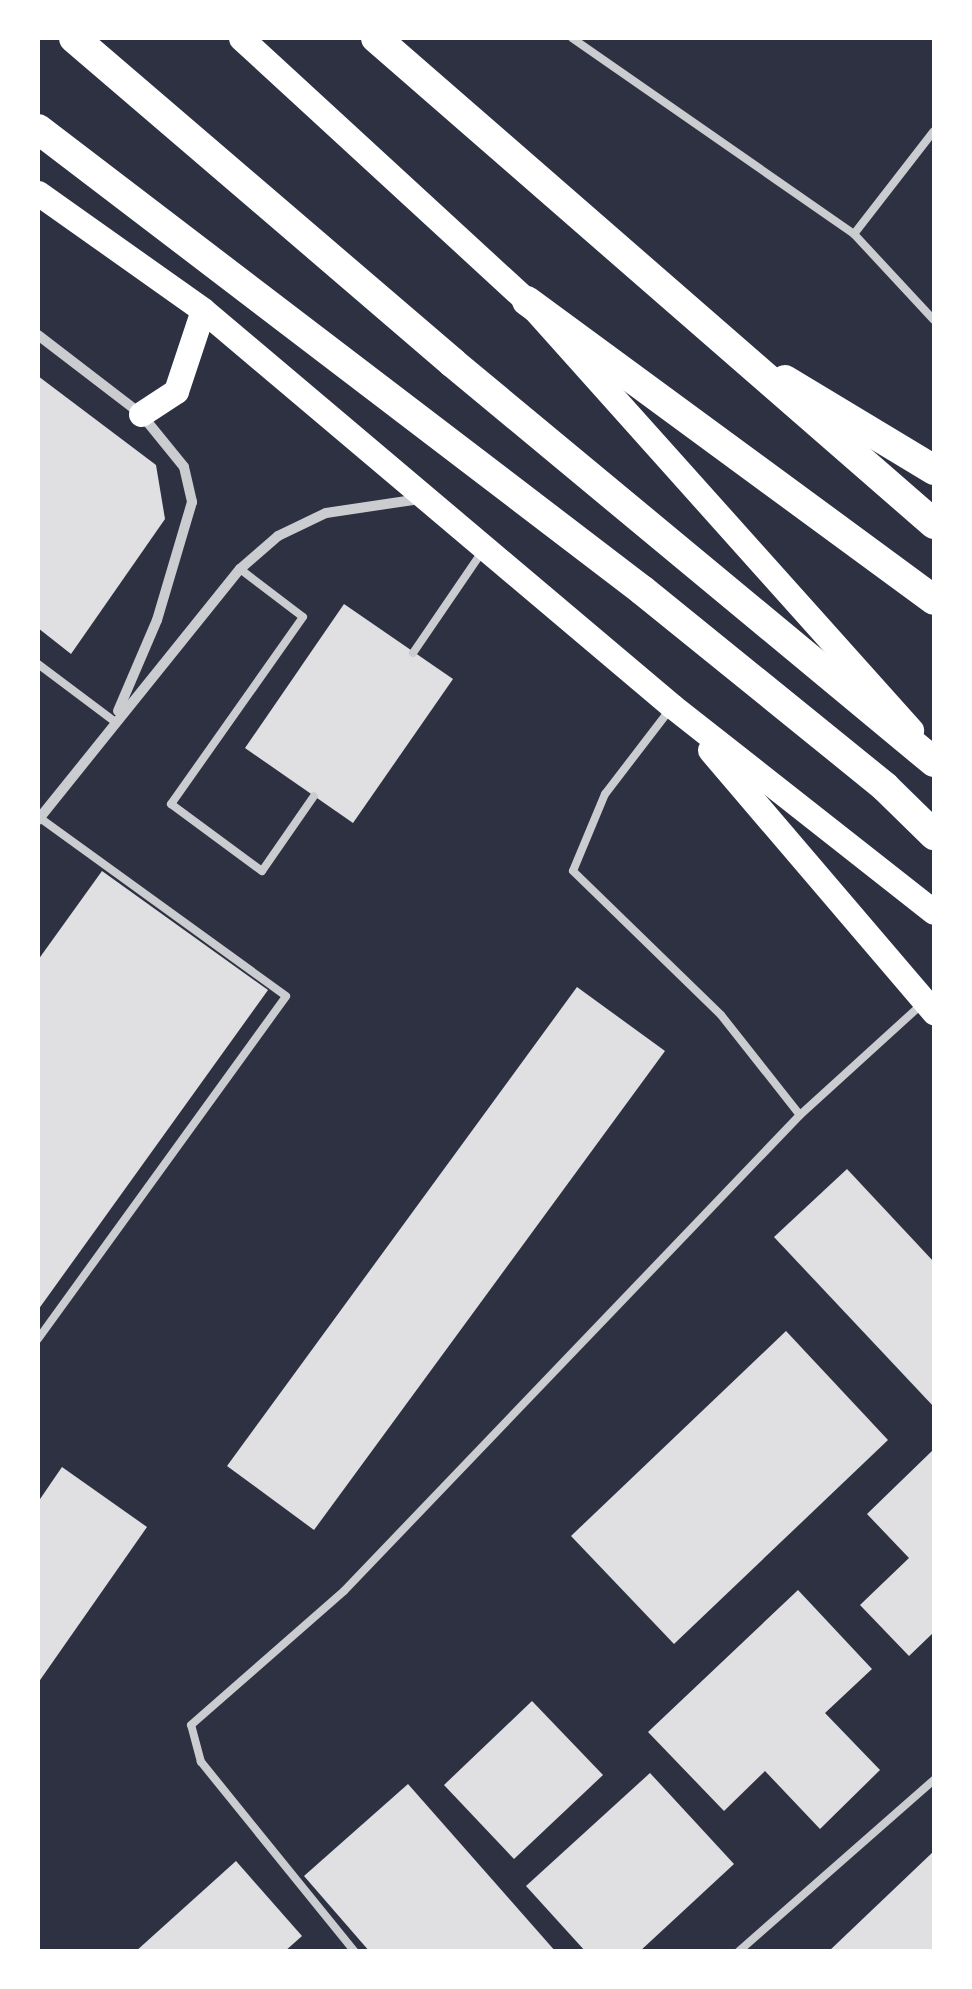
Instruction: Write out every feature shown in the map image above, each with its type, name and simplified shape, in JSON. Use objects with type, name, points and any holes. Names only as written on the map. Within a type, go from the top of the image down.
[{"type":"highway","points":[[74,38],[224,162],[453,364],[934,759]]},
{"type":"highway","points":[[376,38],[934,524]]},
{"type":"highway","points":[[38,129],[642,590],[934,835]]},
{"type":"highway","points":[[527,301],[934,600]]},
{"type":"highway","points":[[734,351],[934,470]]},
{"type":"main road","points":[[240,38],[527,301],[934,759]]},
{"type":"main road","points":[[38,193],[203,310],[426,498],[488,544],[672,706],[934,912]]},
{"type":"main road","points":[[141,414],[176,391],[203,310]]},
{"type":"main road","points":[[672,706],[930,1007]]},
{"type":"street","points":[[38,335],[141,414],[184,468],[192,502],[157,620],[114,721]]},
{"type":"street","points":[[38,819],[240,569],[278,536],[326,513],[426,498]]},
{"type":"lane","points":[[572,38],[854,234],[934,320]]},
{"type":"lane","points":[[854,234],[934,131]]},
{"type":"lane","points":[[413,652],[488,544]]},
{"type":"lane","points":[[240,569],[303,617],[171,804],[262,871],[314,796]]},
{"type":"lane","points":[[38,664],[114,721]]},
{"type":"lane","points":[[672,706],[605,794],[573,871],[721,1015],[800,1114]]},
{"type":"lane","points":[[38,819],[286,996],[38,1339]]},
{"type":"lane","points":[[355,1952],[201,1762],[191,1725],[344,1590],[800,1114],[930,1007]]},
{"type":"lane","points":[[738,1952],[934,1780]]},
{"type":"building","points":[[38,376],[156,465],[165,519],[71,654],[38,628]]},
{"type":"building","points":[[344,604],[453,679],[353,823],[245,748]]},
{"type":"building","points":[[102,871],[268,990],[38,1310],[38,960]]},
{"type":"building","points":[[577,987],[665,1051],[314,1530],[227,1466]]},
{"type":"building","points":[[847,1169],[934,1262],[934,1407],[774,1237]]},
{"type":"building","points":[[786,1331],[888,1440],[674,1644],[571,1536]]},
{"type":"building","points":[[934,1449],[934,1632],[909,1656],[860,1605],[909,1558],[867,1514]]},
{"type":"building","points":[[62,1467],[147,1527],[38,1683],[38,1502]]},
{"type":"building","points":[[798,1590],[872,1669],[825,1713],[880,1770],[820,1829],[765,1771],[724,1811],[648,1732]]},
{"type":"building","points":[[532,1701],[603,1775],[514,1859],[444,1785]]},
{"type":"building","points":[[650,1773],[734,1864],[639,1952],[586,1952],[526,1886]]},
{"type":"building","points":[[408,1784],[556,1952],[370,1952],[304,1876]]},
{"type":"building","points":[[934,1851],[934,1952],[828,1952]]},
{"type":"building","points":[[236,1861],[302,1936],[284,1952],[135,1952]]}]
